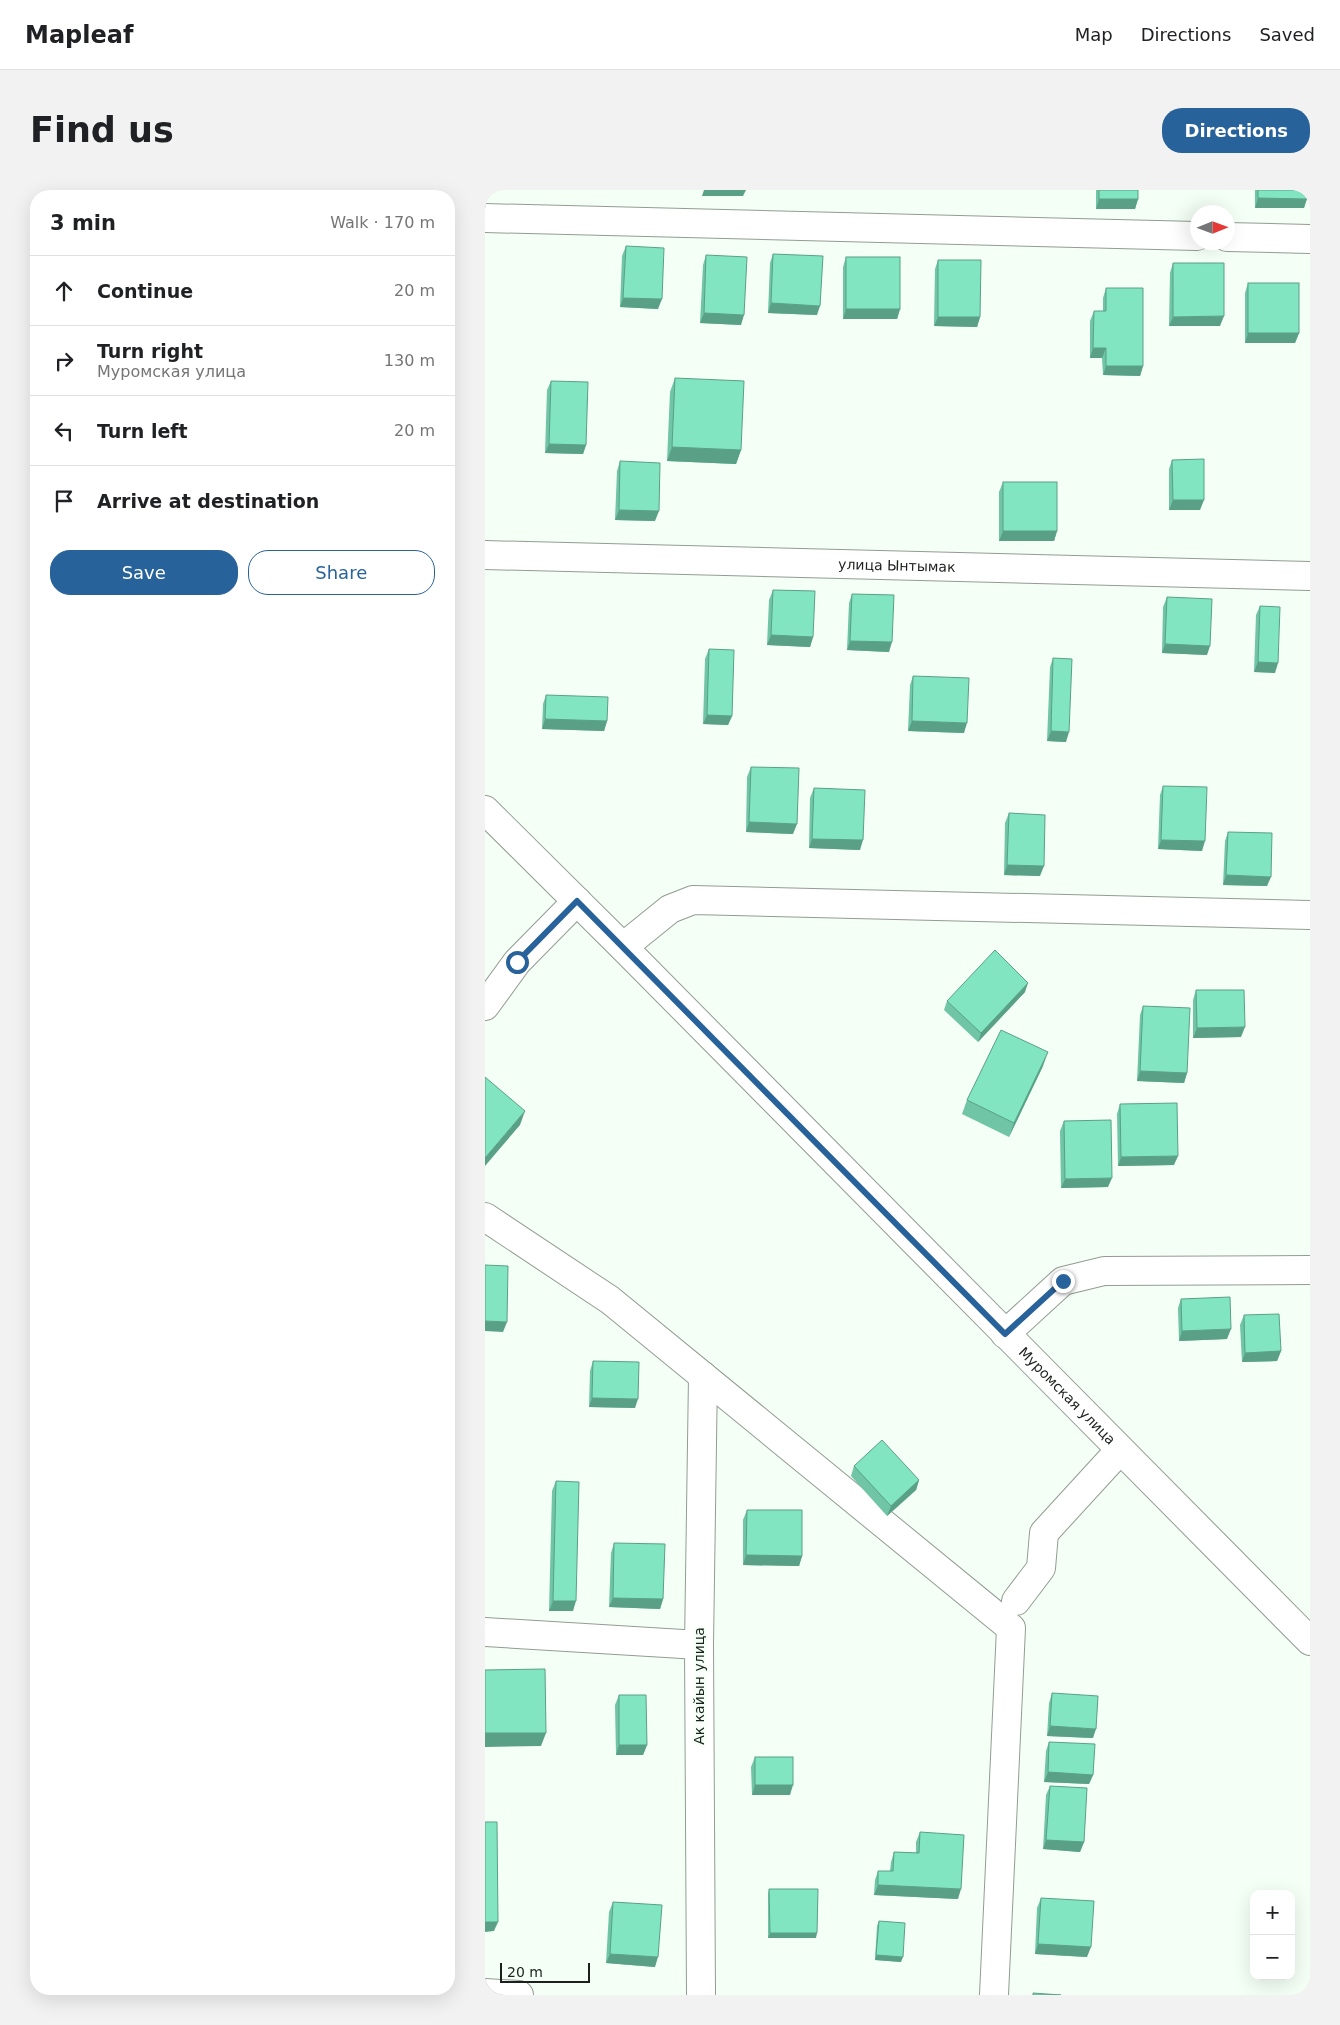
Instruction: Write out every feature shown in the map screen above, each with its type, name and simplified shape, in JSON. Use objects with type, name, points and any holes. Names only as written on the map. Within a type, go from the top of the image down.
[{"type":"street","points":[[485,218],[1190,236]]},
{"type":"street","points":[[1235,237],[1310,239]]},
{"type":"street","name":"улица Ынтымак","points":[[485,555],[1310,576]]},
{"type":"street","name":"Муромская улица","points":[[485,810],[1310,1641]]},
{"type":"street","points":[[623,947],[670,909],[693,900],[1310,915]]},
{"type":"street","points":[[485,1006],[517,962],[577,901]]},
{"type":"street","points":[[485,1217],[610,1300],[1011,1628]]},
{"type":"street","points":[[1005,1334],[1063,1281],[1104,1271],[1310,1270]]},
{"type":"street","name":"Ак кайын улица","points":[[701,1995],[699,1645],[703,1376]]},
{"type":"street","points":[[994,1995],[1011,1628],[1016,1600],[1041,1568],[1045,1533],[1120,1450]]},
{"type":"street","points":[[989,1610],[1016,1600]]},
{"type":"street","points":[[485,1632],[699,1645]]},
{"type":"street","points":[[485,1993],[519,1995]]},
{"type":"building","points":[[1099,190],[1138,190],[1138,199],[1099,199]]},
{"type":"building","points":[[1258,190],[1307,190],[1307,199],[1258,198]]},
{"type":"building","points":[[626,246],[664,248],[662,299],[623,298]]},
{"type":"building","points":[[773,254],[823,256],[820,306],[771,303]]},
{"type":"building","points":[[706,255],[747,257],[744,315],[704,313]]},
{"type":"building","points":[[846,257],[900,257],[900,309],[846,309]]},
{"type":"building","points":[[938,260],[981,260],[980,317],[938,317]]},
{"type":"building","points":[[1173,263],[1224,263],[1224,316],[1173,317]]},
{"type":"building","points":[[1248,283],[1299,283],[1299,333],[1248,333]]},
{"type":"building","points":[[1106,288],[1143,288],[1143,366],[1106,366],[1106,348],[1093,348],[1094,311],[1106,311]]},
{"type":"building","points":[[675,378],[744,381],[741,450],[672,447]]},
{"type":"building","points":[[551,381],[588,382],[586,445],[549,444]]},
{"type":"building","points":[[1204,459],[1204,500],[1173,500],[1172,460]]},
{"type":"building","points":[[620,461],[660,463],[659,511],[619,510]]},
{"type":"building","points":[[1003,482],[1057,482],[1057,531],[1003,531]]},
{"type":"building","points":[[773,590],[815,591],[813,637],[771,635]]},
{"type":"building","points":[[852,594],[894,595],[892,642],[850,641]]},
{"type":"building","points":[[1167,597],[1212,599],[1210,646],[1165,644]]},
{"type":"building","points":[[1260,606],[1280,607],[1278,663],[1258,662]]},
{"type":"building","points":[[709,649],[734,650],[732,716],[707,715]]},
{"type":"building","points":[[1053,658],[1072,659],[1069,732],[1051,731]]},
{"type":"building","points":[[913,676],[969,678],[967,723],[912,721]]},
{"type":"building","points":[[546,695],[608,697],[607,721],[545,719]]},
{"type":"building","points":[[751,767],[799,768],[797,824],[749,822]]},
{"type":"building","points":[[1163,786],[1207,787],[1205,841],[1161,840]]},
{"type":"building","points":[[814,788],[865,790],[863,840],[812,839]]},
{"type":"building","points":[[1009,813],[1045,815],[1044,866],[1007,865]]},
{"type":"building","points":[[1228,832],[1272,833],[1271,877],[1226,875]]},
{"type":"building","points":[[995,950],[1028,983],[981,1033],[947,1001]]},
{"type":"building","points":[[1196,990],[1244,990],[1245,1027],[1197,1028]]},
{"type":"building","points":[[1143,1006],[1190,1008],[1187,1073],[1140,1071]]},
{"type":"building","points":[[1001,1030],[1048,1052],[1014,1123],[967,1100]]},
{"type":"building","points":[[485,1077],[525,1111],[485,1158]]},
{"type":"building","points":[[1177,1103],[1178,1156],[1121,1157],[1120,1104]]},
{"type":"building","points":[[1111,1120],[1112,1178],[1065,1179],[1064,1121]]},
{"type":"building","points":[[485,1265],[508,1266],[507,1322],[485,1321]]},
{"type":"building","points":[[1230,1297],[1231,1329],[1182,1331],[1181,1299]]},
{"type":"building","points":[[1279,1314],[1281,1351],[1245,1353],[1244,1315]]},
{"type":"building","points":[[593,1361],[639,1362],[638,1399],[592,1398]]},
{"type":"building","points":[[882,1440],[919,1480],[891,1506],[854,1466]]},
{"type":"building","points":[[556,1481],[579,1482],[576,1601],[553,1601]]},
{"type":"building","points":[[747,1510],[802,1510],[802,1556],[746,1555]]},
{"type":"building","points":[[614,1543],[665,1544],[663,1599],[613,1598]]},
{"type":"building","points":[[545,1669],[546,1733],[485,1733],[485,1670]]},
{"type":"building","points":[[1052,1693],[1098,1696],[1096,1729],[1050,1726]]},
{"type":"building","points":[[619,1695],[646,1695],[647,1745],[619,1745]]},
{"type":"building","points":[[1049,1742],[1095,1744],[1093,1775],[1048,1772]]},
{"type":"building","points":[[755,1757],[793,1757],[793,1785],[755,1785]]},
{"type":"building","points":[[1050,1786],[1087,1788],[1084,1842],[1046,1840]]},
{"type":"building","points":[[485,1822],[497,1822],[498,1922],[485,1922]]},
{"type":"building","points":[[920,1832],[964,1835],[961,1889],[878,1885],[878,1871],[893,1871],[894,1852],[919,1853]]},
{"type":"building","points":[[769,1889],[818,1889],[817,1933],[770,1933]]},
{"type":"building","points":[[1041,1898],[1094,1901],[1091,1947],[1038,1944]]},
{"type":"building","points":[[613,1902],[662,1905],[658,1957],[610,1954]]},
{"type":"building","points":[[879,1921],[905,1923],[903,1957],[876,1955]]},
{"type":"building","points":[[1033,1993],[1061,1995],[1033,1995]]},
{"type":"route","points":[[517,962],[577,901],[1005,1334],[1063,1281]]}]
